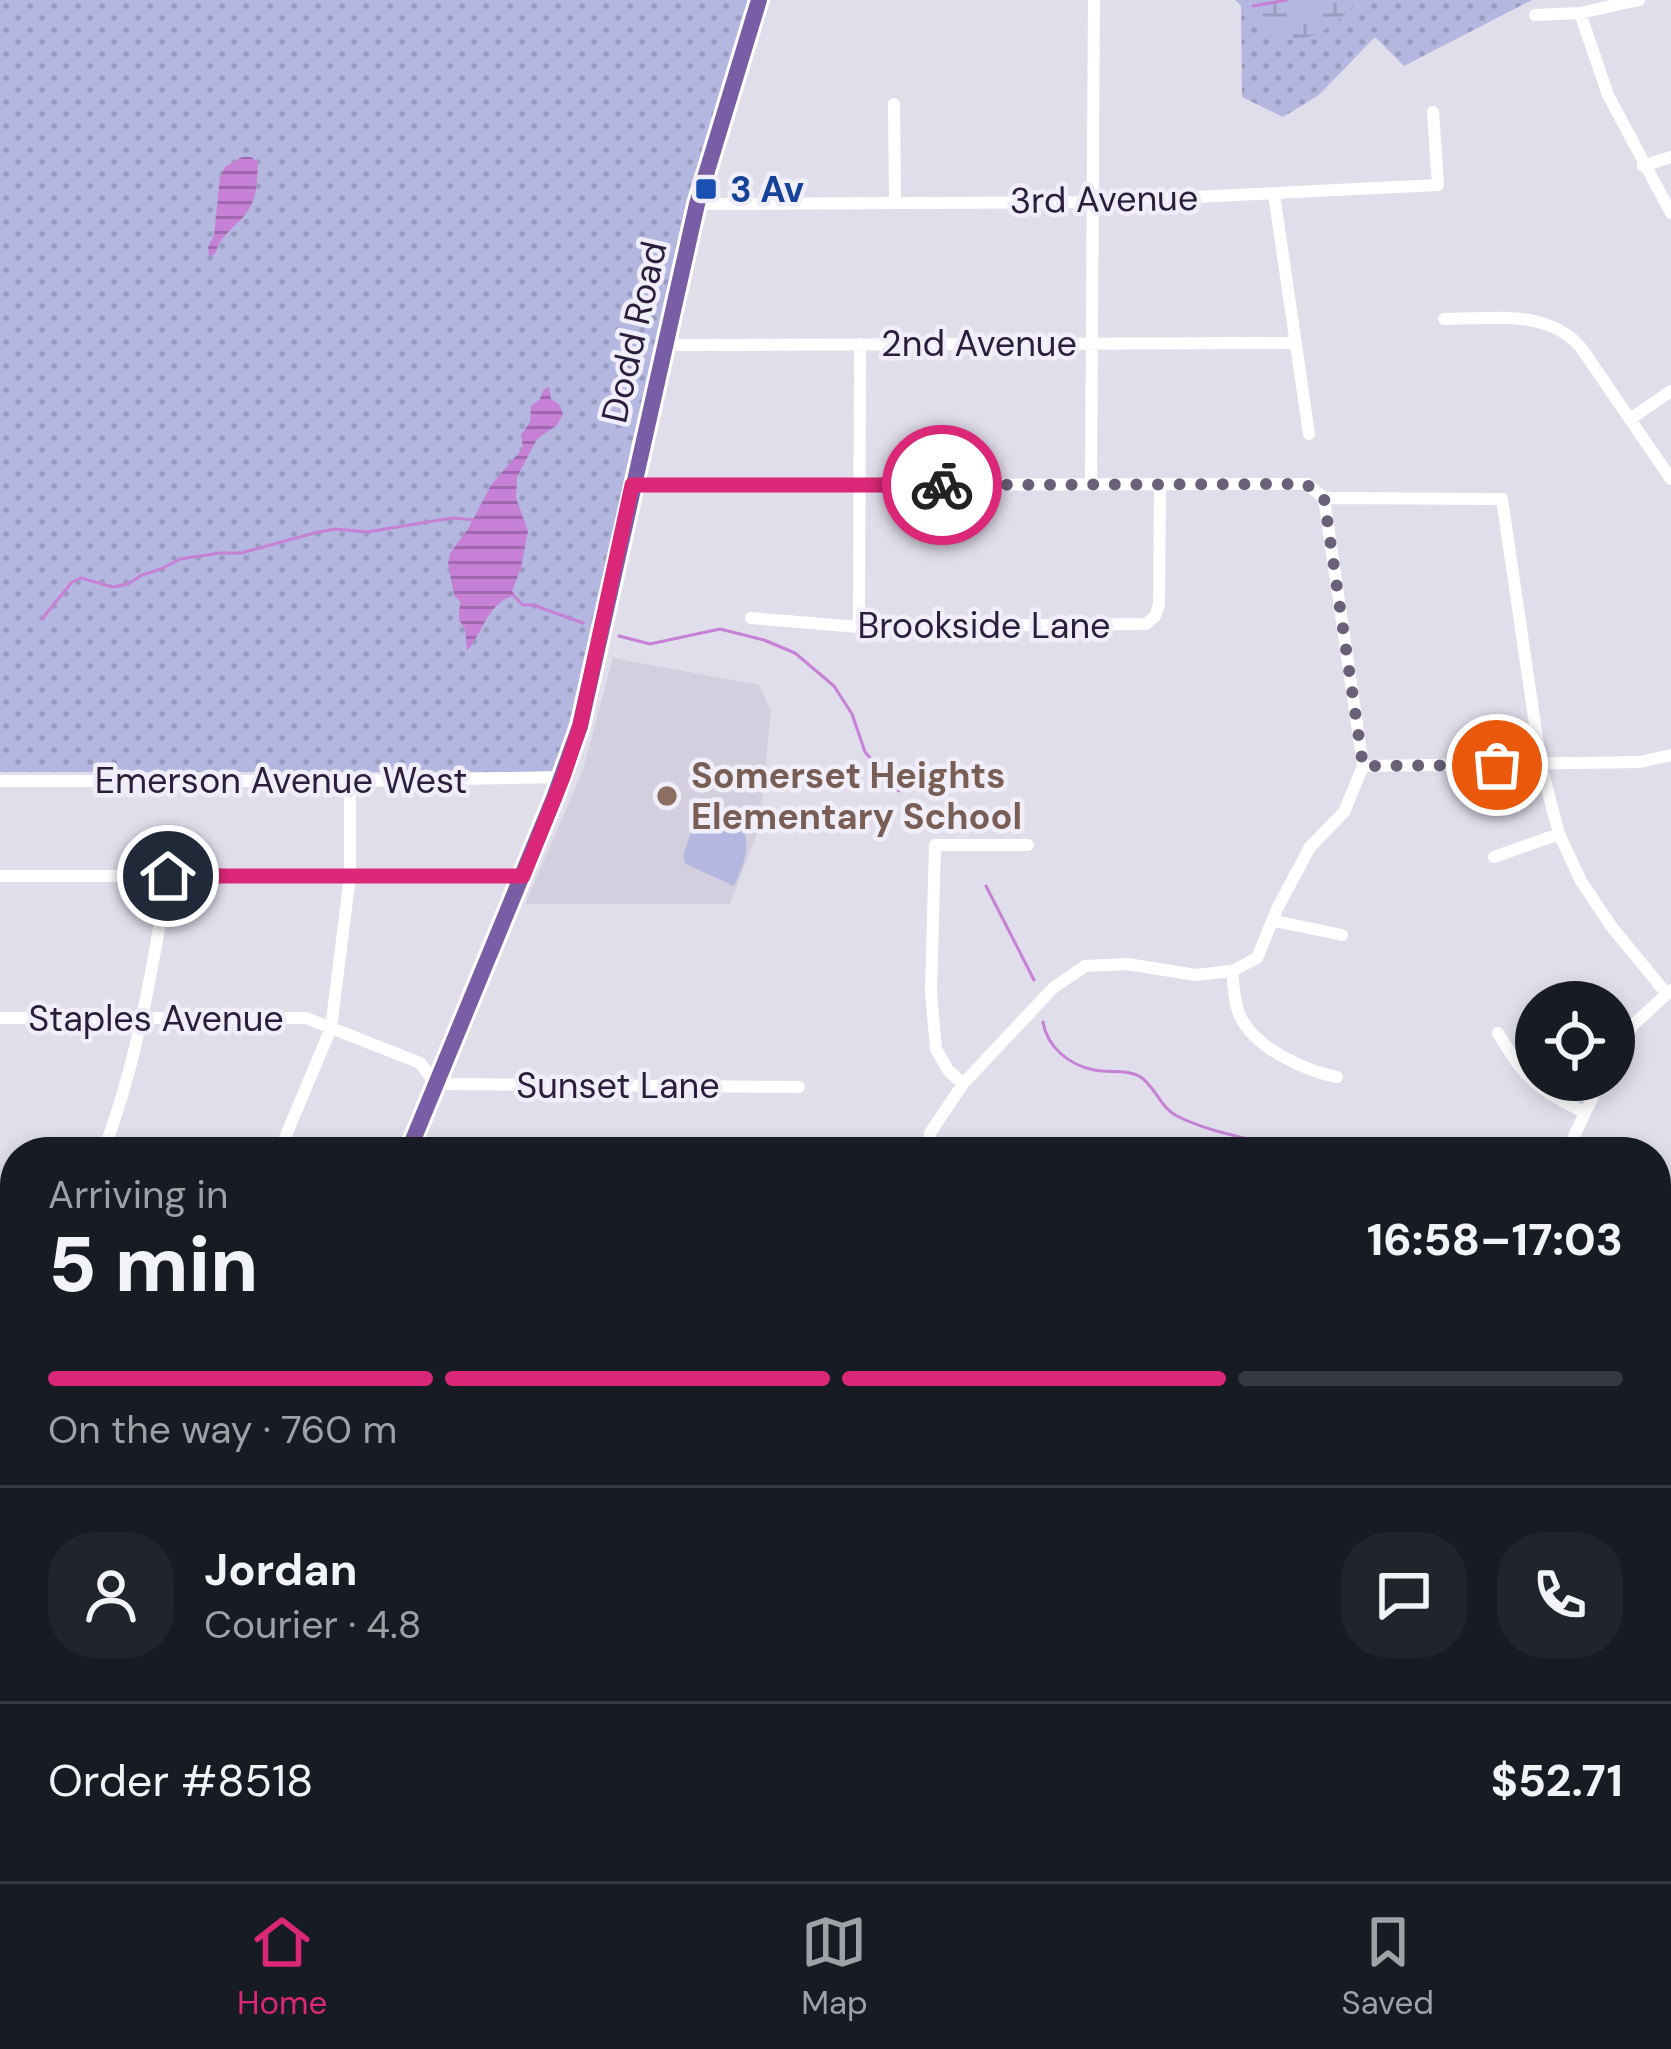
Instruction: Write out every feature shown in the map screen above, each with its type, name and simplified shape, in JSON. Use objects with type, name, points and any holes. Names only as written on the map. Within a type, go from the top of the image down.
[{"type":"main road","name":"Dodd Road","points":[[414,1137],[563,777],[584,710],[697,204],[759,0]]},
{"type":"street","points":[[1091,485],[1094,0]]},
{"type":"street","points":[[1535,15],[1580,13],[1639,0]]},
{"type":"street","points":[[1580,13],[1608,95],[1671,213]]},
{"type":"street","points":[[894,104],[895,202]]},
{"type":"street","name":"3rd Avenue","points":[[697,204],[1093,202],[1438,185],[1432,112]]},
{"type":"street","points":[[1643,166],[1671,158]]},
{"type":"street","points":[[1274,194],[1309,434]]},
{"type":"street","points":[[1444,319],[1536,320],[1565,331],[1671,479]]},
{"type":"street","name":"2nd Avenue","points":[[663,344],[1295,343]]},
{"type":"street","points":[[859,627],[860,344]]},
{"type":"street","points":[[1630,419],[1671,391]]},
{"type":"street","points":[[632,485],[1306,484],[1324,498],[1502,499],[1541,765],[1559,834],[1611,926],[1669,992],[1635,1024]]},
{"type":"street","name":"Brookside Lane","points":[[751,618],[859,627],[1146,624],[1159,605],[1160,485]]},
{"type":"street","points":[[930,1137],[963,1084],[1053,988],[1084,966],[1127,964],[1196,976],[1232,971],[1258,958],[1310,847],[1344,812],[1363,766],[1324,498]]},
{"type":"street","points":[[1363,766],[1640,762],[1671,755]]},
{"type":"street","name":"Emerson Avenue West","points":[[0,782],[563,777]]},
{"type":"street","points":[[285,1137],[331,1028],[350,876],[350,782]]},
{"type":"street","points":[[1493,857],[1559,834]]},
{"type":"street","points":[[963,1084],[948,1070],[937,1049],[932,992],[935,845],[1028,845]]},
{"type":"street","points":[[0,876],[523,876]]},
{"type":"street","points":[[109,1137],[143,1018],[168,876]]},
{"type":"street","points":[[1275,921],[1342,935]]},
{"type":"street","points":[[1232,971],[1238,1014],[1255,1040],[1316,1072],[1337,1077]]},
{"type":"street","name":"Staples Avenue","points":[[0,1018],[306,1018],[420,1063],[436,1084]]},
{"type":"street","points":[[1498,1033],[1538,1088],[1585,1113]]},
{"type":"street","name":"Sunset Lane","points":[[436,1084],[799,1087]]},
{"type":"street","points":[[1573,1137],[1590,1101]]},
{"type":"shaded area","points":[[242,157],[258,162],[254,197],[245,215],[209,256],[220,177],[225,167]]},
{"type":"shaded area","points":[[549,387],[551,399],[563,414],[557,425],[537,439],[517,477],[516,498],[528,531],[512,591],[515,595],[492,611],[467,651],[461,603],[454,595],[448,564],[450,553],[491,485],[523,448],[521,435],[530,422],[531,406]]},
{"type":"shaded area","name":"Somerset Heights Elementary School","points":[[613,658],[759,685],[771,711],[759,828],[730,904],[525,904],[583,770]]},
{"type":"green space","points":[[0,0],[749,0],[701,163],[557,772],[0,772]]},
{"type":"green space","points":[[1235,0],[1357,0],[1330,26],[1294,40],[1270,35]]},
{"type":"green space","points":[[1241,0],[1532,0],[1404,66],[1375,37],[1319,95],[1283,117],[1242,97]]},
{"type":"green space","points":[[702,799],[730,815],[744,833],[745,855],[734,886],[686,864],[683,856]]},
{"type":"waterway","points":[[1253,6],[1287,0]]},
{"type":"waterway","points":[[42,619],[72,582],[81,578],[113,587],[180,559],[241,553],[318,532],[367,532],[452,518],[476,520]]},
{"type":"waterway","points":[[514,596],[523,605],[583,623]]},
{"type":"waterway","points":[[619,636],[650,644],[720,629],[795,653],[834,686],[852,714],[865,752],[899,791]]},
{"type":"waterway","points":[[986,886],[1034,980]]},
{"type":"waterway","points":[[1043,1022],[1054,1047],[1076,1064],[1134,1074],[1177,1116],[1240,1137]]},
{"type":"way so far","points":[[942,485],[1306,484],[1324,498],[1363,766],[1497,765]]},
{"type":"place","name":"3 Av","points":[[706,189]]},
{"type":"place","name":"Somerset Heights Elementary School","points":[[667,796]]},
{"type":"route","points":[[168,876],[523,876],[580,726],[632,485],[942,485]]}]
